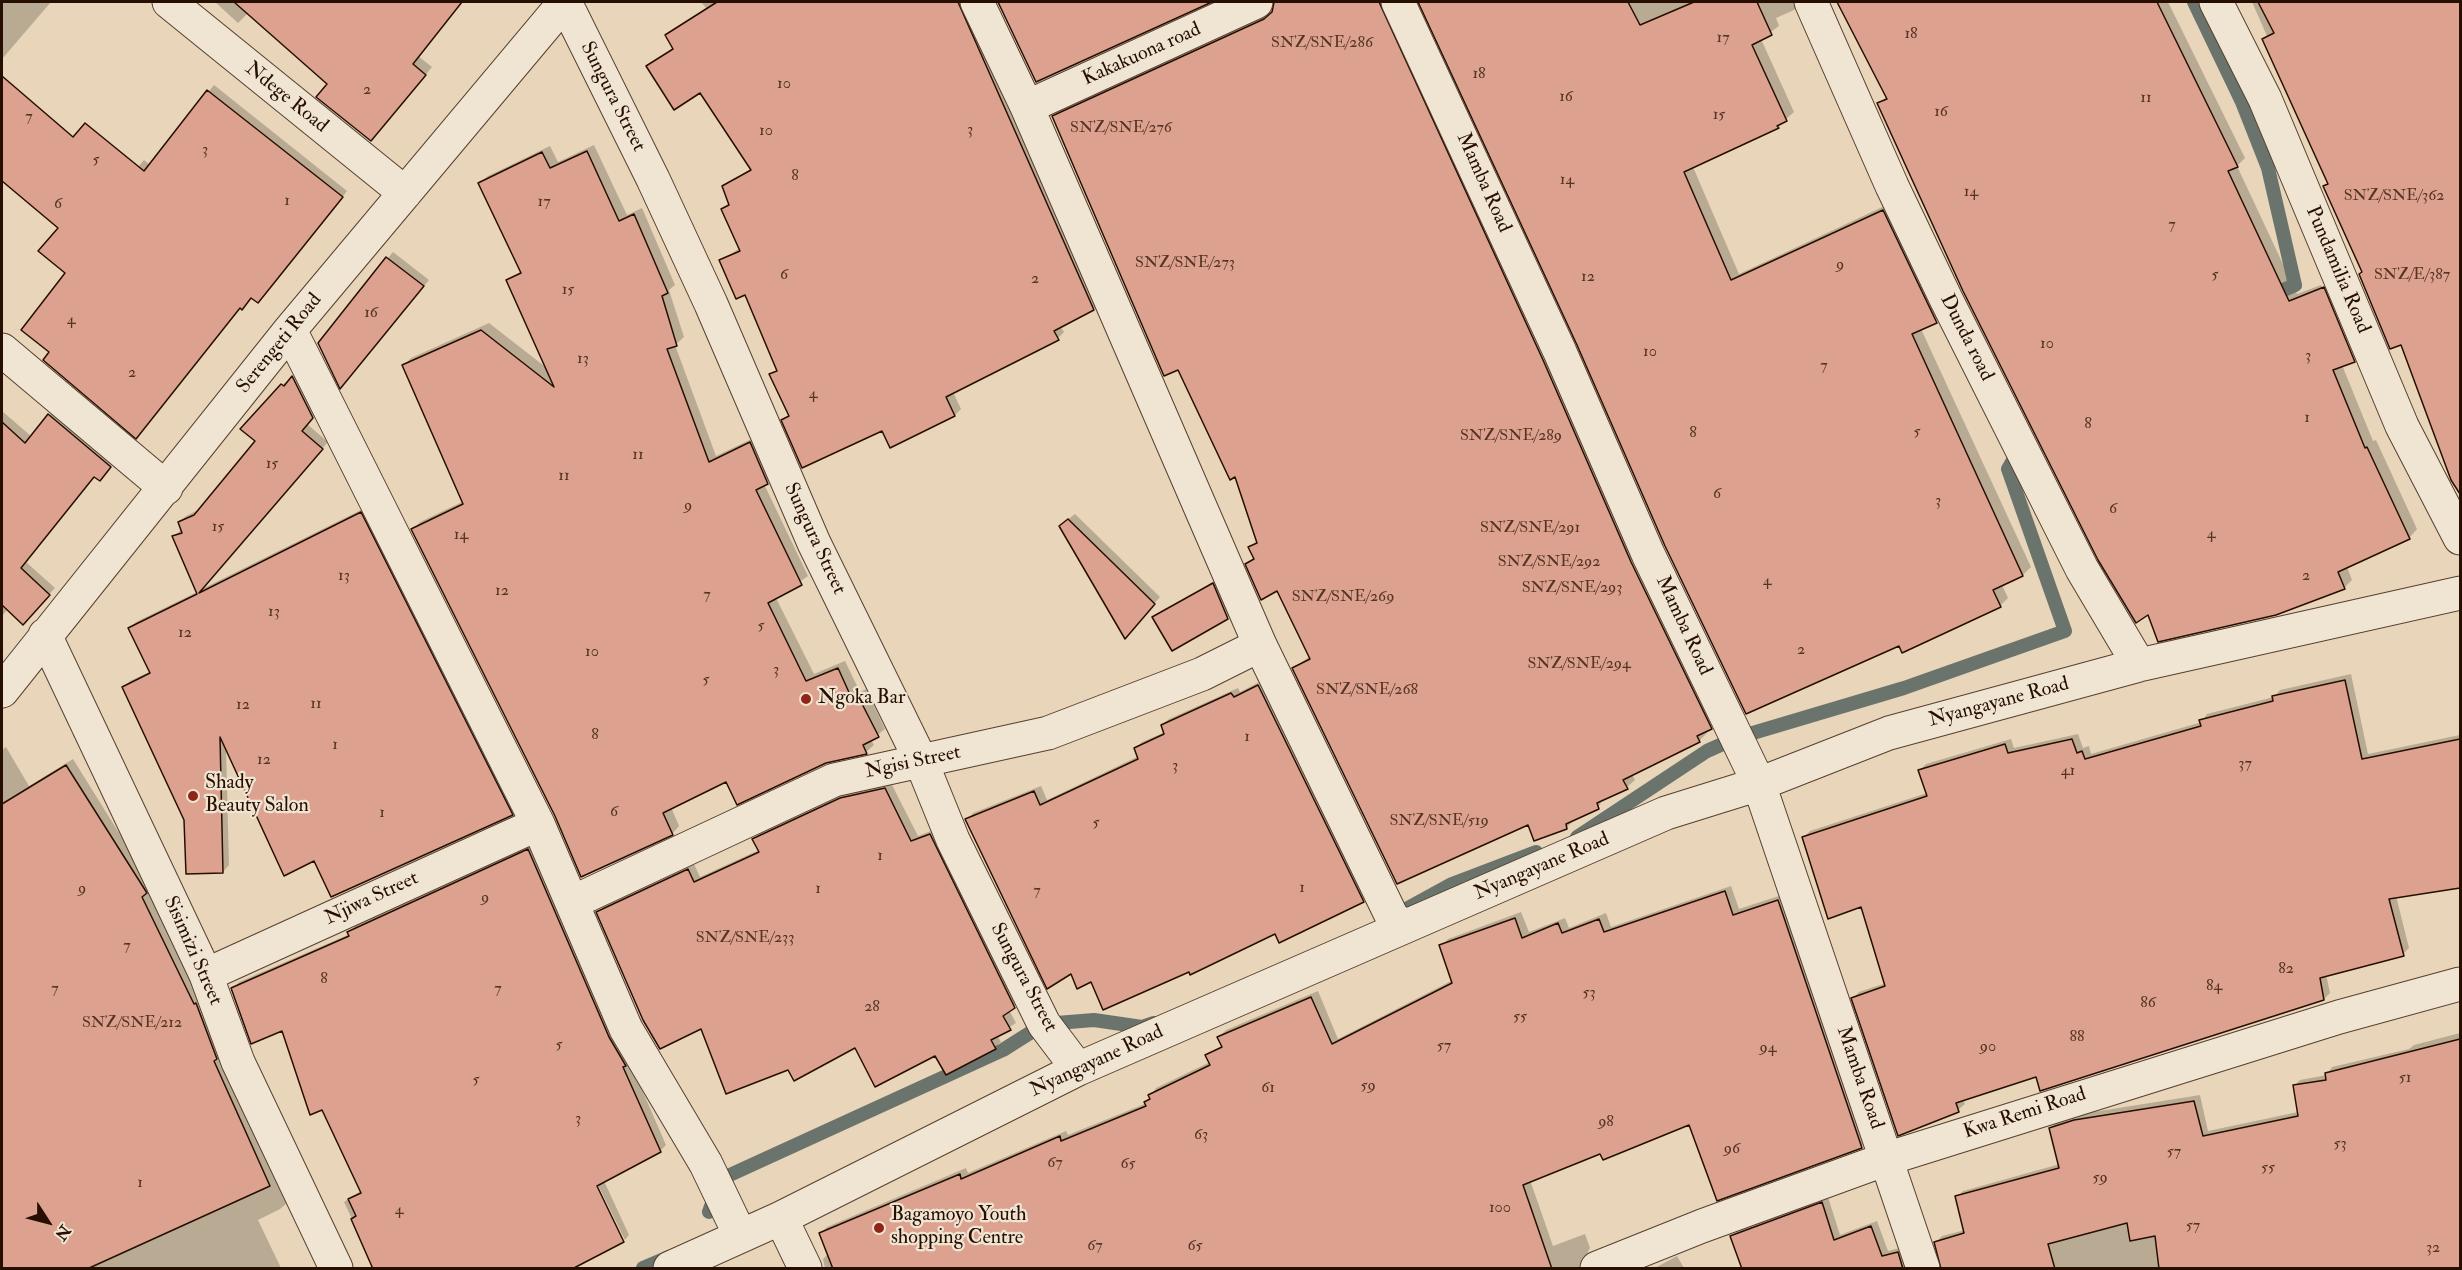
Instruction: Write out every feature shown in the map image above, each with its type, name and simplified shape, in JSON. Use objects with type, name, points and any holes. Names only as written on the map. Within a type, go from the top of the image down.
[{"type":"street","name":"Ndege Road","points":[[169,2],[405,193]]},
{"type":"street","name":"Serengeti Road","points":[[2,691],[290,330],[565,2]]},
{"type":"street","name":"Sungura Street","points":[[565,2],[653,179],[711,304],[814,543],[921,760],[953,840],[1044,1024],[1078,1069]]},
{"type":"street","points":[[977,2],[1027,107],[1260,645],[1392,917],[1403,926]]},
{"type":"street","name":"Kakakuona road","points":[[1027,107],[1256,2]]},
{"type":"street","name":"Mamba Road","points":[[1398,2],[1555,342],[1648,554],[1759,784],[1923,1269]]},
{"type":"street","name":"Dunda road","points":[[1811,2],[1892,186],[1946,300],[2082,569],[2139,665]]},
{"type":"street","name":"Pundamilia Road","points":[[2216,2],[2265,99],[2402,426],[2460,537]]},
{"type":"street","points":[[290,330],[537,824],[573,902],[626,1029],[706,1164],[721,1201],[740,1235]]},
{"type":"street","points":[[2,350],[166,488]]},
{"type":"street","name":"Nyangayane Road","points":[[670,1269],[781,1218],[1078,1069],[1666,813],[1759,784],[1889,733],[2139,665],[2460,593]]},
{"type":"street","name":"Sisimizi Street","points":[[45,635],[206,975],[238,1062],[336,1269]]},
{"type":"street","name":"Ngisi Street","points":[[573,902],[834,780],[1048,733],[1202,674],[1260,645]]},
{"type":"street","name":"Njiwa Street","points":[[206,975],[537,824]]},
{"type":"street","name":"Kwa Remi Road","points":[[1597,1269],[1702,1226],[1886,1159],[2328,1020],[2460,984]]},
{"type":"street","points":[[781,1218],[806,1269]]},
{"type":"building","points":[[234,2],[462,2],[413,64],[426,75],[371,141],[316,97],[327,84]]},
{"type":"building","points":[[717,2],[958,2],[1094,310],[1054,331],[1059,340],[946,397],[955,416],[890,448],[882,431],[802,468],[781,420],[789,416],[769,374],[777,371],[745,295],[736,299],[719,260],[740,251],[721,209],[729,205],[722,186],[751,170],[700,93],[674,110],[646,66],[673,49],[665,35]]},
{"type":"building","points":[[998,2],[1212,2],[1036,82]]},
{"type":"building","points":[[1274,2],[1379,2],[1543,360],[1631,562],[1712,729],[1697,736],[1700,742],[1623,780],[1628,789],[1597,803],[1599,809],[1566,824],[1567,829],[1534,841],[1528,825],[1397,884],[1292,668],[1310,659],[1277,591],[1261,600],[1245,564],[1254,559],[1248,547],[1257,543],[1235,477],[1230,480],[1178,370],[1164,376],[1052,116],[1264,19],[1272,12]]},
{"type":"building","points":[[1418,2],[1628,2],[1640,25],[1694,2],[1757,2],[1772,35],[1752,45],[1787,121],[1777,126],[1779,128],[1684,172],[1731,280],[1883,210],[1937,323],[1912,334],[2023,576],[1993,590],[2001,607],[1902,653],[1899,646],[1746,714],[1665,546],[1577,345]]},
{"type":"building","points":[[1837,2],[2157,2],[2238,167],[2228,171],[2289,301],[2324,287],[2355,362],[2333,370],[2365,448],[2367,447],[2410,539],[2338,572],[2345,589],[2276,615],[2158,642],[2148,615],[2136,623],[2098,560],[1963,291],[1877,103],[1887,99]]},
{"type":"building","points":[[2258,2],[2460,2],[2460,494],[2451,480],[2401,345],[2390,349],[2359,274],[2362,272],[2323,186],[2328,184],[2262,39],[2274,33]]},
{"type":"building","points":[[2,76],[73,137],[85,123],[144,171],[207,90],[343,197],[258,303],[251,298],[242,310],[240,308],[136,439],[43,360],[49,352],[21,330],[65,273],[38,251],[58,228],[2,181]]},
{"type":"building","points":[[587,151],[619,221],[634,214],[668,293],[662,296],[677,346],[667,349],[709,462],[750,442],[768,484],[756,490],[802,585],[768,603],[806,681],[838,668],[852,699],[858,696],[879,737],[863,745],[867,754],[826,763],[737,805],[726,782],[663,813],[673,835],[581,877],[555,816],[411,529],[463,504],[402,365],[481,330],[554,387],[506,280],[521,273],[478,183],[542,152],[550,168]]},
{"type":"building","points":[[386,257],[424,286],[340,389],[318,343]]},
{"type":"building","points":[[292,376],[313,418],[302,431],[323,449],[199,593],[361,512],[513,815],[331,897],[314,861],[284,876],[220,737],[223,873],[186,874],[184,820],[122,687],[150,673],[128,628],[197,594],[172,536],[182,533],[178,522],[194,515],[255,441],[240,429],[281,384],[284,386]]},
{"type":"building","points":[[48,414],[111,467],[100,481],[94,477],[21,568],[50,595],[23,625],[2,605],[2,422],[25,443]]},
{"type":"building","points":[[1068,519],[1155,604],[1125,639],[1059,526]]},
{"type":"building","points":[[1213,583],[1228,619],[1172,651],[1152,617]]},
{"type":"building","points":[[2345,680],[2362,759],[2460,739],[2460,888],[2389,899],[2404,956],[2320,978],[2324,1000],[2040,1091],[2036,1077],[1956,1103],[1959,1112],[1898,1136],[1851,998],[1885,986],[1861,907],[1828,919],[1802,837],[1927,796],[1918,770],[2005,744],[2008,753],[2072,739],[2077,753],[2082,751],[2085,759],[2201,726],[2199,720],[2273,701],[2272,696]]},
{"type":"building","points":[[1258,685],[1364,902],[1279,943],[1275,934],[1190,975],[1189,972],[1103,1010],[1091,982],[1077,989],[1071,974],[1047,989],[965,819],[1034,791],[1040,805],[1138,759],[1134,748],[1164,734],[1161,725],[1231,693],[1234,697]]},
{"type":"building","points":[[66,765],[147,893],[142,897],[194,1004],[196,1003],[217,1059],[214,1061],[270,1186],[87,1269],[2,1269],[2,804]]},
{"type":"building","points":[[885,788],[911,841],[930,834],[1015,1008],[1003,1016],[1011,1030],[991,1040],[996,1049],[946,1075],[935,1056],[875,1087],[855,1048],[794,1081],[788,1070],[726,1094],[701,1029],[660,1049],[643,1020],[596,912],[688,869],[694,882],[759,852],[752,839],[840,798]]},
{"type":"building","points":[[528,849],[609,1037],[626,1066],[623,1067],[661,1152],[597,1186],[624,1242],[572,1269],[373,1269],[351,1219],[356,1216],[348,1199],[361,1193],[322,1110],[310,1115],[282,1031],[251,1044],[231,988],[349,936],[347,932]]},
{"type":"building","points":[[1725,891],[1733,915],[1778,900],[1862,1148],[1717,1201],[1689,1125],[1603,1160],[1600,1154],[1523,1185],[1552,1269],[833,1269],[819,1233],[960,1174],[961,1179],[1060,1136],[1061,1141],[1146,1106],[1144,1102],[1150,1099],[1148,1095],[1210,1065],[1205,1055],[1222,1047],[1217,1037],[1311,997],[1332,1044],[1452,983],[1439,945],[1515,918],[1522,938],[1558,923],[1562,933],[1599,919],[1604,932]]},
{"type":"building","points":[[2460,1039],[2460,1269],[2159,1269],[2155,1236],[2130,1241],[2127,1223],[2048,1244],[2055,1269],[1941,1269],[1934,1242],[1964,1233],[1955,1196],[2059,1168],[2049,1128],[2074,1120],[2194,1101],[2203,1136],[2298,1116],[2293,1085],[2326,1080],[2325,1073]]},
{"type":"building","points":[[1822,1202],[1834,1240],[1871,1226],[1882,1256],[1898,1252],[1903,1269],[1742,1269],[1730,1236]]},
{"type":"waterway","points":[[2194,2],[2242,102],[2268,168],[2295,285],[2267,297]]},
{"type":"waterway","points":[[1577,837],[1707,751],[1736,738],[1904,688],[2065,631],[2008,469],[2019,450]]},
{"type":"waterway","points":[[1401,912],[1452,884],[1536,852]]},
{"type":"waterway","points":[[709,1212],[721,1179],[1003,1050],[1044,1024],[1094,1020],[1142,1027],[1154,1023]]},
{"type":"waterway","points":[[643,1268],[669,1257]]},
{"type":"place","name":"Ngoka Bar","points":[[806,699]]},
{"type":"place","name":"Shady Beauty Salon","points":[[193,796]]},
{"type":"place","name":"Bagamoyo Youth shopping Centre","points":[[879,1228]]}]
